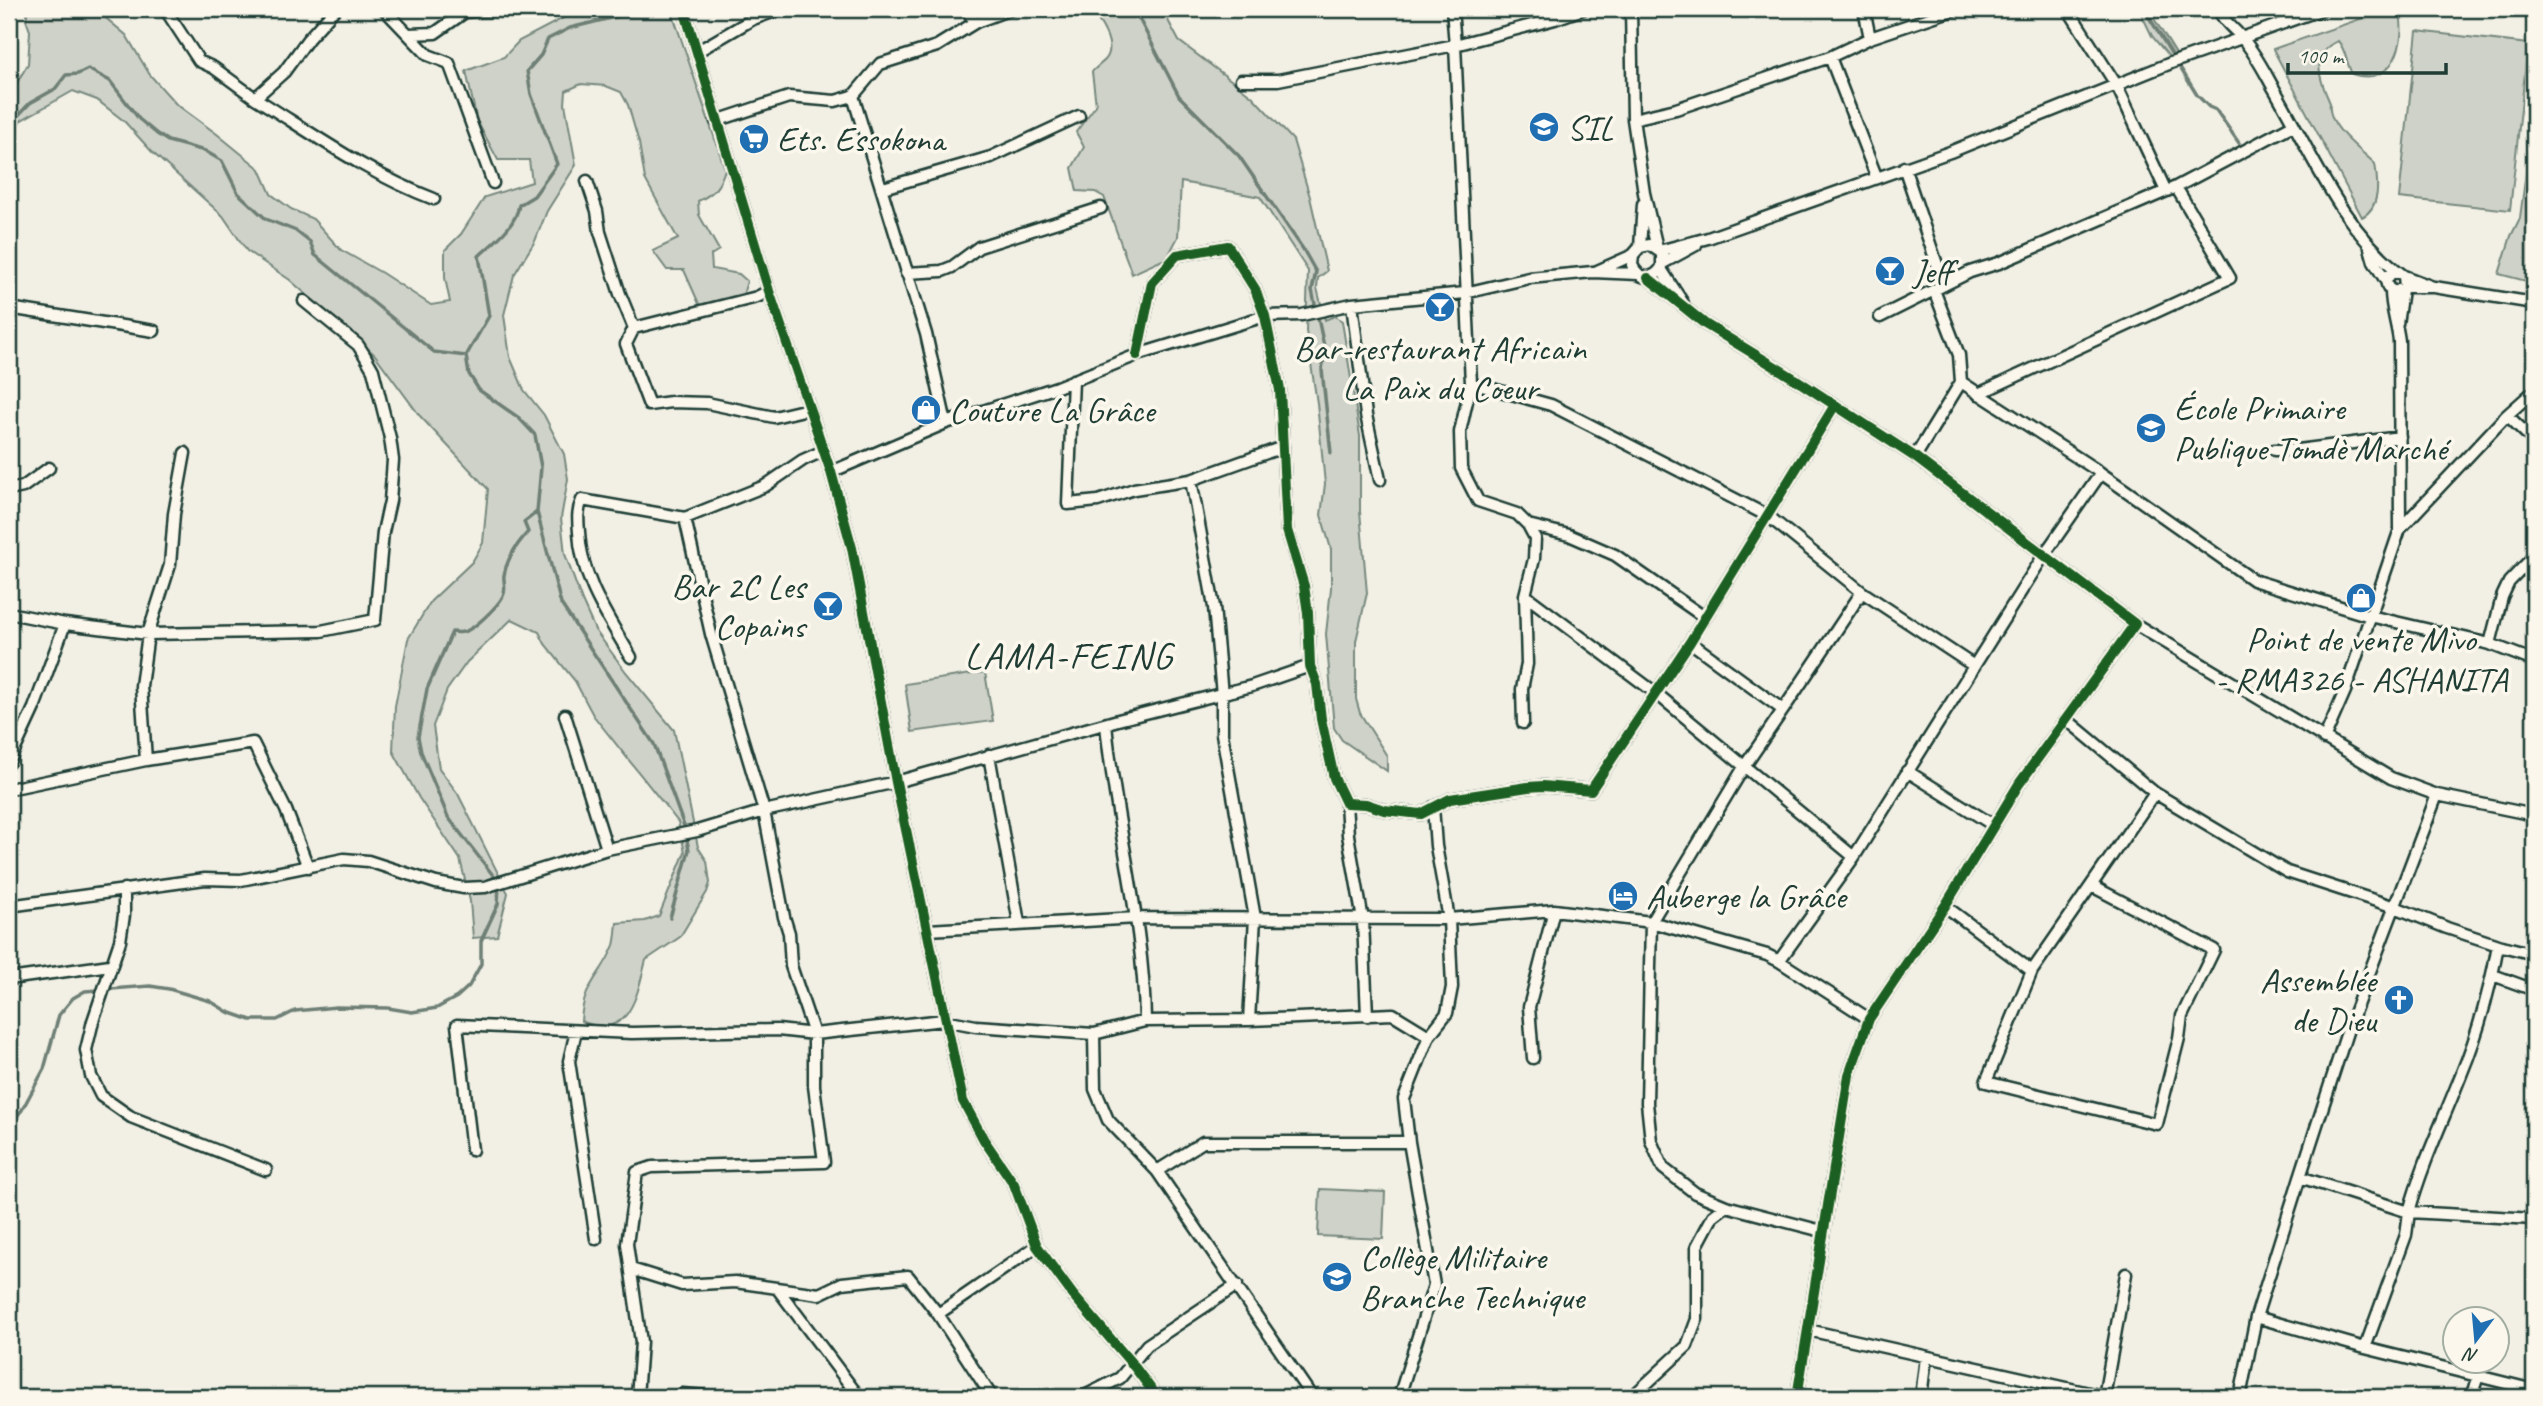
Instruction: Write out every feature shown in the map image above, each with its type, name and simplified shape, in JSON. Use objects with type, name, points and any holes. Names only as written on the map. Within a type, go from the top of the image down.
[{"type":"street","points":[[165,9],[199,61],[378,174],[434,199]]},
{"type":"street","points":[[255,98],[284,72],[308,39],[335,9]]},
{"type":"street","points":[[384,9],[428,55],[449,63],[493,183]]},
{"type":"street","points":[[408,34],[435,33],[465,12],[500,9]]},
{"type":"street","points":[[684,9],[769,292],[831,472],[852,548],[896,782],[962,1101],[1014,1184],[1037,1246],[1073,1295],[1133,1364],[1157,1397]]},
{"type":"street","points":[[698,51],[753,19],[781,9]]},
{"type":"street","points":[[965,9],[976,22]]},
{"type":"street","points":[[716,121],[789,97],[835,101],[853,96],[880,64],[937,46],[976,22],[1011,9]]},
{"type":"street","points":[[1452,9],[1471,383],[1461,432],[1461,468],[1478,501],[1517,514],[1528,525],[1535,538],[1534,559],[1525,595],[1527,664],[1522,689],[1523,723]]},
{"type":"street","points":[[1241,80],[1278,80],[1455,45],[1583,9]]},
{"type":"street","points":[[1631,9],[1633,119],[1644,193],[1662,266],[1691,315]]},
{"type":"street","points":[[1864,9],[1870,38]]},
{"type":"street","points":[[1633,119],[1676,109],[1830,57],[1870,38],[1956,9]]},
{"type":"street","points":[[1978,394],[2230,278],[2171,189],[2117,86],[2068,9]]},
{"type":"street","points":[[2218,9],[2226,24],[2241,37],[2273,88],[2337,201],[2370,247],[2384,258],[2398,283],[2391,306],[2397,324],[2400,529],[2345,691],[2324,739]]},
{"type":"street","points":[[1593,272],[1650,245],[1658,249],[1708,238],[1876,176],[1950,152],[2171,63],[2323,9]]},
{"type":"street","points":[[1830,57],[1876,176]]},
{"type":"street","points":[[853,96],[926,334],[946,423]]},
{"type":"street","points":[[883,188],[991,157],[1079,116]]},
{"type":"street","points":[[1880,317],[1939,287],[2171,189],[2293,125]]},
{"type":"street","points":[[1904,167],[1959,355],[1961,382],[1915,457]]},
{"type":"street","points":[[587,181],[597,211],[600,232],[634,328],[626,344],[649,405],[707,402],[774,417],[808,409]]},
{"type":"street","points":[[1644,193],[1632,265],[1691,315],[1915,457],[2135,625],[2324,739],[2391,778],[2437,795],[2534,815]]},
{"type":"street","points":[[906,272],[942,271],[979,247],[1101,208]]},
{"type":"street","points":[[831,472],[946,423],[1137,355],[1265,316],[1302,315],[1352,304],[1465,293],[1529,278],[1593,272],[1643,276],[1708,238]]},
{"type":"street","points":[[1137,355],[1153,282],[1177,255],[1228,246],[1255,289],[1265,316],[1280,390],[1287,530],[1304,586],[1310,666],[1317,684],[1321,719],[1334,778],[1346,803],[1348,835],[1363,920],[1367,1016]]},
{"type":"street","points":[[2398,283],[2534,303]]},
{"type":"street","points":[[634,328],[769,292]]},
{"type":"street","points":[[9,613],[65,624],[148,634],[321,631],[375,620],[383,532],[390,501],[393,460],[390,438],[373,370],[365,356],[358,345],[304,301]]},
{"type":"street","points":[[1352,304],[1366,415],[1380,480]]},
{"type":"street","points":[[9,308],[154,331]]},
{"type":"street","points":[[1073,380],[1068,503],[1098,500],[1134,489],[1191,480],[1283,447]]},
{"type":"street","points":[[1961,382],[2101,473],[2253,580],[2370,616],[2490,644],[2534,661]]},
{"type":"street","points":[[1471,383],[1551,405],[1768,516],[1862,592],[1974,666]]},
{"type":"street","points":[[2400,529],[2507,415],[2534,391]]},
{"type":"street","points":[[1346,803],[1421,814],[1450,799],[1536,786],[1591,790],[1690,642],[1835,405]]},
{"type":"street","points":[[2507,415],[2534,441]]},
{"type":"street","points":[[2274,450],[2298,450],[2400,438]]},
{"type":"street","points":[[631,657],[586,575],[580,552],[578,509],[582,500],[685,518],[765,486],[803,460],[823,451]]},
{"type":"street","points":[[146,760],[141,686],[148,634],[170,565],[174,514],[186,453]]},
{"type":"street","points":[[9,490],[23,487],[49,468]]},
{"type":"street","points":[[1779,961],[1854,858],[2044,555],[2101,473]]},
{"type":"street","points":[[1191,480],[1214,607],[1222,695],[1222,734],[1255,918],[1249,1020]]},
{"type":"street","points":[[637,1397],[641,1342],[627,1244],[637,1172],[652,1167],[824,1162],[814,1086],[814,1034],[791,967],[789,933],[764,811],[712,634],[685,518]]},
{"type":"street","points":[[1528,525],[1569,535],[1615,555],[1704,617]]},
{"type":"street","points":[[2490,644],[2502,597],[2509,582],[2534,556]]},
{"type":"street","points":[[1822,1231],[1726,1206],[1695,1193],[1663,1168],[1651,1141],[1647,1103],[1651,922],[1744,767],[1862,592]]},
{"type":"street","points":[[1525,595],[1657,694],[1854,858]]},
{"type":"street","points":[[9,762],[34,708],[65,624]]},
{"type":"street","points":[[1797,1397],[1849,1075],[1869,1019],[1945,906],[1993,825],[2135,625]]},
{"type":"street","points":[[1690,642],[1783,710]]},
{"type":"street","points":[[9,906],[205,879],[241,880],[344,859],[368,861],[436,883],[464,888],[485,887],[607,849],[696,831],[764,811],[896,782],[989,755],[1222,695],[1310,666]]},
{"type":"street","points":[[565,715],[607,849]]},
{"type":"street","points":[[2066,719],[2155,793],[2287,872],[2395,907],[2498,945],[2534,954]]},
{"type":"street","points":[[1106,724],[1113,784],[1137,918],[1145,1021]]},
{"type":"street","points":[[9,789],[146,760],[253,743],[308,867]]},
{"type":"street","points":[[989,755],[1019,923]]},
{"type":"street","points":[[1907,771],[1993,825]]},
{"type":"street","points":[[2092,886],[2214,950],[2182,1016],[2157,1124],[1986,1082],[2032,971],[2155,793]]},
{"type":"street","points":[[2240,1397],[2256,1317],[2348,1029],[2437,795]]},
{"type":"street","points":[[1399,1397],[1434,1285],[1404,1099],[1429,1036],[1447,1013],[1452,987],[1449,919],[1436,846],[1433,807]]},
{"type":"street","points":[[124,889],[120,941],[110,965],[86,1050],[91,1076],[100,1096],[131,1117],[266,1170]]},
{"type":"street","points":[[1945,906],[2032,971]]},
{"type":"street","points":[[928,930],[1137,918],[1449,919],[1554,911],[1651,922],[1779,961],[1869,1019]]},
{"type":"street","points":[[1533,1058],[1529,1007],[1554,911]]},
{"type":"street","points":[[2365,1348],[2406,1235],[2420,1172],[2462,1074],[2493,975],[2498,945]]},
{"type":"street","points":[[9,979],[110,965]]},
{"type":"street","points":[[2493,975],[2534,990]]},
{"type":"street","points":[[472,1150],[457,1026],[632,1033],[778,1030],[814,1034],[944,1020],[976,1026],[1094,1034],[1145,1021],[1393,1014],[1429,1036]]},
{"type":"street","points":[[576,1031],[569,1061],[596,1239]]},
{"type":"street","points":[[1094,1034],[1095,1090],[1108,1120],[1157,1171],[1312,1397]]},
{"type":"street","points":[[1157,1171],[1203,1142],[1409,1142]]},
{"type":"street","points":[[2300,1177],[2409,1212],[2534,1217]]},
{"type":"street","points":[[1632,1397],[1687,1346],[1697,1319],[1697,1246],[1713,1216],[1726,1206]]},
{"type":"street","points":[[938,1314],[1037,1246]]},
{"type":"street","points":[[631,1269],[682,1284],[735,1283],[819,1294],[842,1283],[908,1276],[938,1314],[992,1397]]},
{"type":"street","points":[[1808,1330],[2105,1397],[2126,1274]]},
{"type":"street","points":[[1083,1397],[1120,1378],[1147,1345],[1237,1285]]},
{"type":"street","points":[[777,1288],[856,1394],[837,1397]]},
{"type":"street","points":[[2256,1317],[2365,1348],[2534,1390]]},
{"type":"street","points":[[1921,1397],[1926,1357]]},
{"type":"street","points":[[2471,1397],[2478,1376]]},
{"type":"street","points":[[682,1394],[720,1397]]},
{"type":"shaded area","points":[[28,9],[95,9],[126,35],[150,75],[176,104],[260,169],[271,194],[291,209],[313,219],[341,250],[431,305],[450,302],[445,278],[445,250],[461,234],[485,197],[532,182],[529,160],[498,160],[477,121],[466,71],[504,57],[519,41],[571,14],[597,14],[604,9],[671,9],[725,169],[716,189],[698,201],[699,215],[719,250],[711,255],[712,269],[739,274],[747,281],[743,295],[700,306],[684,270],[667,270],[653,251],[678,239],[645,179],[639,143],[628,105],[621,92],[606,86],[581,84],[566,91],[565,104],[576,165],[547,211],[535,241],[514,275],[504,315],[510,357],[524,390],[544,415],[564,454],[568,479],[561,518],[565,554],[582,601],[595,630],[674,730],[698,847],[707,861],[710,883],[707,892],[680,937],[646,960],[634,1000],[621,1020],[611,1025],[597,1026],[581,1021],[585,997],[614,945],[617,923],[645,921],[659,916],[685,852],[678,822],[593,715],[575,681],[545,644],[539,632],[512,619],[467,662],[447,690],[433,726],[439,768],[458,794],[508,893],[497,936],[473,938],[470,901],[460,859],[419,798],[393,751],[395,706],[408,639],[431,601],[472,562],[483,543],[488,489],[420,416],[375,355],[290,280],[247,251],[223,216],[153,153],[124,121],[97,100],[73,91],[20,121],[9,149],[9,105],[28,64]]},
{"type":"shaded area","points":[[1088,9],[1162,9],[1179,41],[1252,96],[1293,140],[1310,197],[1327,271],[1318,278],[1317,288],[1325,320],[1335,316],[1342,321],[1360,436],[1360,511],[1367,593],[1356,641],[1356,699],[1360,713],[1387,756],[1387,771],[1342,740],[1334,728],[1326,634],[1331,588],[1331,549],[1321,515],[1325,484],[1306,331],[1308,271],[1260,197],[1181,182],[1178,237],[1167,258],[1132,274],[1104,197],[1095,192],[1077,191],[1072,168],[1084,147],[1076,132],[1096,105],[1092,72],[1105,60],[1109,48],[1106,33]]},
{"type":"shaded area","points":[[2139,9],[2148,9],[2176,54],[2170,58],[2152,36]]},
{"type":"shaded area","points":[[2389,9],[2399,9],[2401,35],[2399,48],[2387,68],[2366,77],[2352,74],[2338,41],[2329,46],[2320,60],[2320,77],[2333,120],[2346,137],[2375,164],[2377,194],[2372,207],[2362,217],[2273,49]]},
{"type":"shaded area","points":[[2417,31],[2528,44],[2510,210],[2399,198]]},
{"type":"shaded area","points":[[2534,112],[2534,283],[2499,274],[2511,236],[2520,218]]},
{"type":"shaded area","points":[[985,672],[993,721],[912,732],[905,684]]},
{"type":"shaded area","points":[[1320,1189],[1385,1192],[1383,1239],[1318,1236]]},
{"type":"waterway","points":[[651,9],[647,14],[623,15],[570,28],[548,39],[541,55],[527,71],[531,94],[557,164],[534,196],[519,205],[509,227],[479,256],[489,316],[466,356],[469,374],[479,390],[519,418],[535,435],[541,467],[537,512],[561,604],[654,744],[684,826],[689,850],[670,918]]},
{"type":"waterway","points":[[1134,9],[1179,96],[1239,156],[1316,272],[1312,290],[1325,351],[1322,370],[1331,453]]},
{"type":"waterway","points":[[2144,9],[2197,95],[2216,110],[2239,143]]},
{"type":"waterway","points":[[9,125],[30,103],[55,89],[66,75],[78,74],[88,69],[110,81],[139,119],[157,134],[168,141],[205,151],[222,161],[238,193],[266,219],[296,231],[310,242],[315,255],[434,352],[466,356]]},
{"type":"waterway","points":[[9,1125],[22,1110],[44,1069],[59,1015],[73,998],[85,991],[150,986],[210,1001],[228,1012],[251,1020],[277,1020],[295,1011],[336,1007],[388,1008],[412,1012],[437,1008],[457,997],[469,986],[481,964],[481,941],[498,904],[499,883],[448,817],[421,752],[418,737],[427,689],[452,632],[462,632],[473,627],[503,596],[507,563],[528,532],[524,522],[537,512]]},
{"type":"cycle path","points":[[684,9],[769,291],[831,472],[852,548],[896,782],[963,1101],[984,1140],[1014,1184],[1037,1246],[1073,1295],[1157,1397]]},
{"type":"cycle path","points":[[1137,355],[1152,283],[1177,255],[1228,246],[1255,289],[1265,316],[1280,390],[1287,530],[1304,586],[1310,666],[1317,684],[1321,719],[1334,778],[1346,803],[1421,814],[1450,799],[1528,787],[1591,790],[1690,642],[1835,405]]},
{"type":"cycle path","points":[[1648,278],[1705,324],[1915,457],[2135,624],[2019,784],[1945,906],[1869,1019],[1849,1075],[1797,1397]]},
{"type":"place","name":"SIL","points":[[1544,127]]},
{"type":"place","name":"Ets. Essokona","points":[[754,139]]},
{"type":"place","name":"Jeff","points":[[1890,271]]},
{"type":"place","name":"Bar-restaurant Africain La Paix du Coeur","points":[[1440,307]]},
{"type":"place","name":"Couture La Grâce","points":[[926,410]]},
{"type":"place","name":"École Primaire Publique Tomdè Marché","points":[[2151,428]]},
{"type":"place","name":"Point de vente Mivo - RMA326 - ASHANITA","points":[[2361,598]]},
{"type":"place","name":"Bar 2C Les Copains","points":[[828,606]]},
{"type":"place","name":"Auberge la Grâce","points":[[1623,896]]},
{"type":"place","name":"Assemblée de Dieu","points":[[2399,1000]]},
{"type":"place","name":"Collège Militaire Branche Technique","points":[[1337,1277]]},
{"type":"district","name":"LAMA-FEING","points":[[1069,655]]}]
